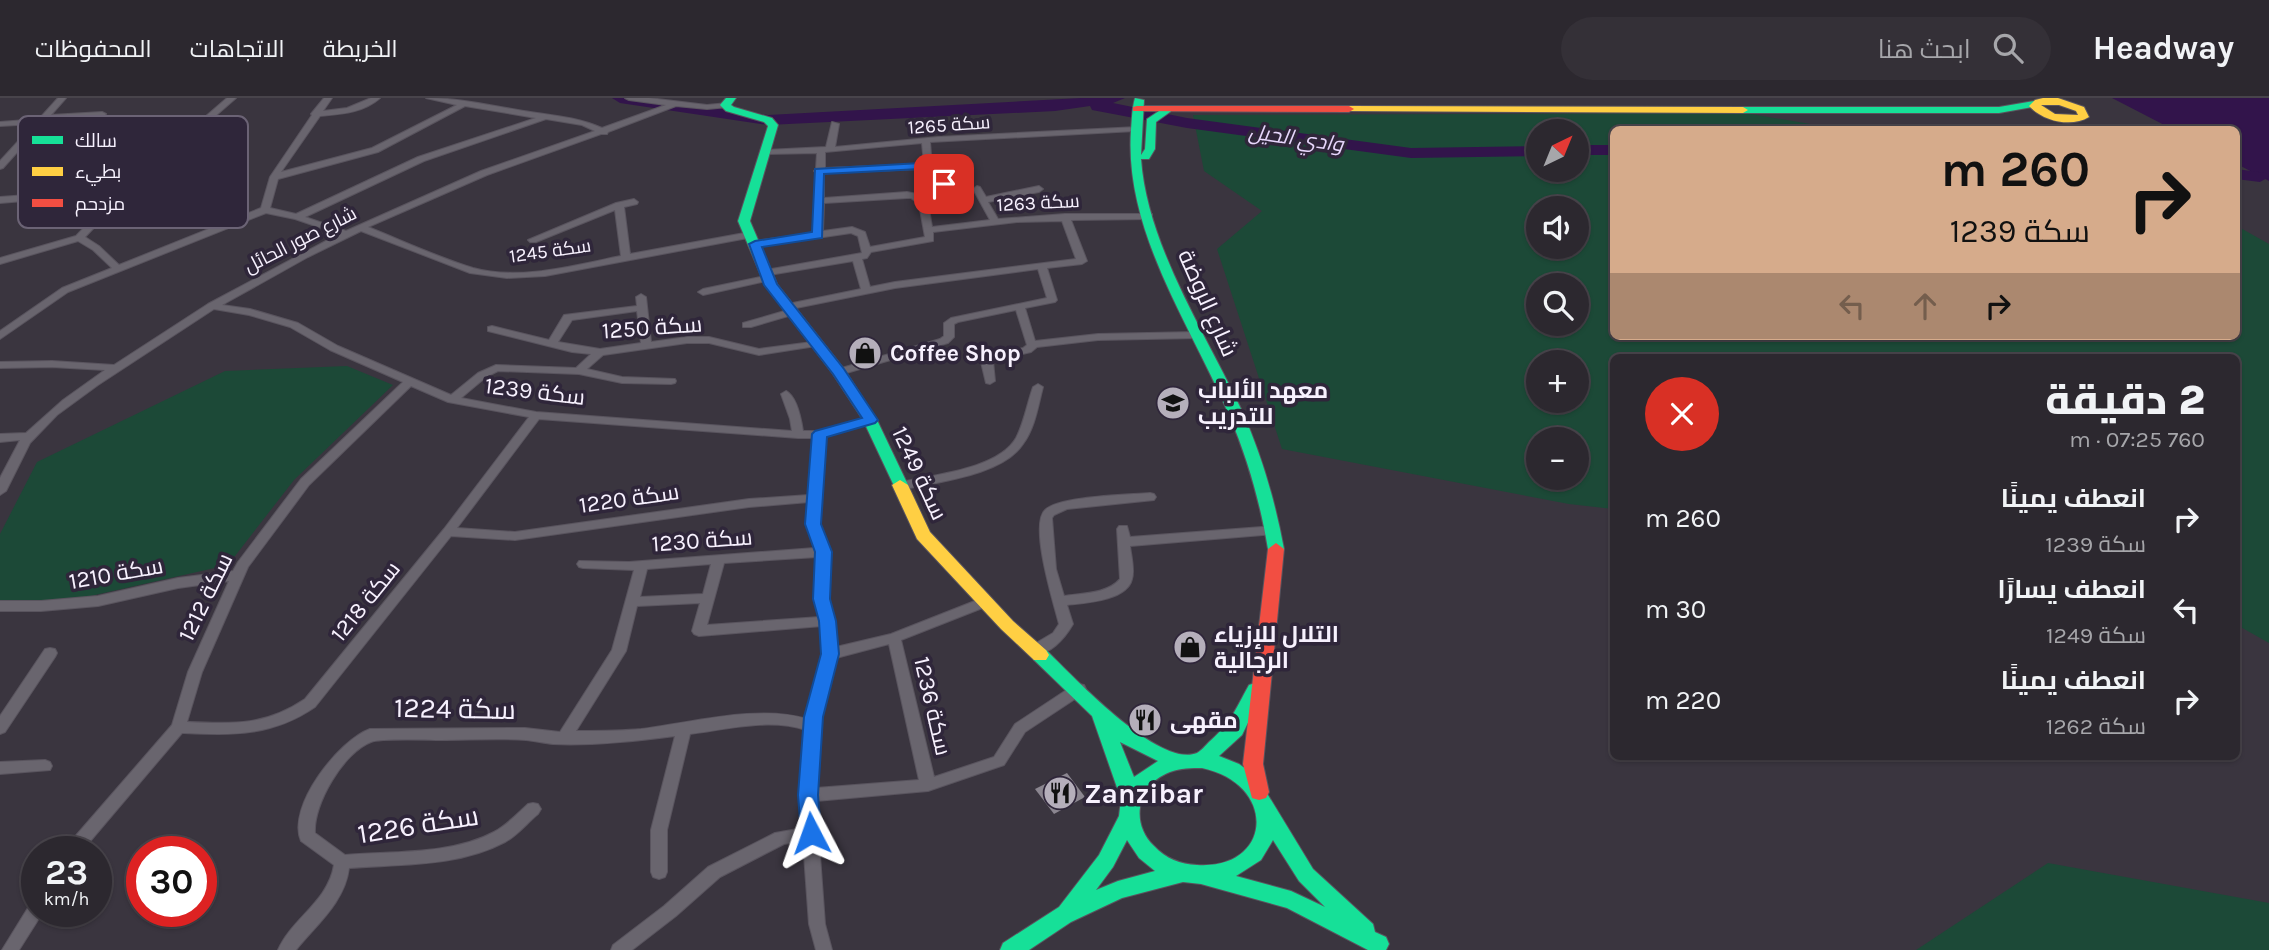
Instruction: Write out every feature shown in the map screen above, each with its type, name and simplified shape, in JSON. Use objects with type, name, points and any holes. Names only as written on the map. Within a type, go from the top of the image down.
[{"type":"main road","points":[[2042,101],[2039,112],[2056,118]]},
{"type":"main road","points":[[1143,104],[1170,108],[1999,110],[2074,120],[2085,115],[2080,109],[2042,101],[1999,110]]},
{"type":"main road","name":"سكة 1249","points":[[728,102],[772,122],[766,152],[744,221],[767,276],[789,309],[839,372],[870,420],[923,535],[985,602],[1079,689],[1123,734],[1140,745],[1179,761]]},
{"type":"main road","name":"شارع الروضة","points":[[1143,104],[1135,129],[1140,192],[1155,238],[1261,474],[1274,530],[1274,576],[1253,764],[1258,792]]},
{"type":"main road","name":"شارع الروضة","points":[[1143,104],[1147,208]]},
{"type":"main road","points":[[1145,157],[1150,146],[1151,121],[1170,108]]},
{"type":"main road","name":"شارع الروضة","points":[[1202,760],[1232,736],[1248,709],[1264,667]]},
{"type":"main road","name":"سكة 1249","points":[[1095,708],[1117,755],[1131,799]]},
{"type":"main road","points":[[1064,915],[1106,862],[1128,818],[1131,799],[1142,782],[1150,775],[1179,761],[1202,760],[1244,776],[1258,792],[1266,811],[1306,875],[1382,947]]},
{"type":"main road","points":[[1203,877],[1225,873],[1244,863],[1258,849],[1266,831],[1266,811]]},
{"type":"main road","points":[[1128,818],[1133,836],[1143,853],[1160,866],[1181,874],[1203,877],[1291,900],[1382,947]]},
{"type":"main road","points":[[1011,950],[1064,915],[1118,891],[1181,874]]},
{"type":"street","points":[[46,116],[62,98]]},
{"type":"street","points":[[211,116],[232,98]]},
{"type":"street","points":[[265,210],[274,177],[328,98]]},
{"type":"street","points":[[315,114],[365,107],[376,98]]},
{"type":"street","points":[[430,98],[584,123],[604,132]]},
{"type":"street","points":[[629,98],[707,107],[728,102]]},
{"type":"street","name":"شارع صور الحائل","points":[[0,491],[14,460],[30,436],[50,416],[117,368],[261,276],[486,172],[604,132],[667,102]]},
{"type":"street","points":[[274,177],[375,150],[462,105]]},
{"type":"street","points":[[82,116],[102,114],[100,116]]},
{"type":"street","points":[[297,217],[421,159],[548,116]]},
{"type":"street","points":[[0,124],[18,122]]},
{"type":"street","points":[[818,235],[818,171],[835,124]]},
{"type":"street","name":"سكة 1265","points":[[766,152],[1135,129]]},
{"type":"street","points":[[926,141],[928,167]]},
{"type":"street","points":[[0,166],[18,145]]},
{"type":"street","points":[[0,153],[18,148]]},
{"type":"street","points":[[818,171],[928,167],[936,172],[944,184]]},
{"type":"street","points":[[977,189],[995,221]]},
{"type":"street","points":[[983,200],[1039,189]]},
{"type":"street","points":[[818,201],[907,195],[919,199],[930,230]]},
{"type":"street","points":[[0,200],[18,199]]},
{"type":"street","points":[[533,240],[619,205],[634,202]]},
{"type":"street","points":[[924,207],[950,204]]},
{"type":"street","points":[[619,205],[626,256]]},
{"type":"street","name":"سكة 1263","points":[[866,250],[930,239],[930,230],[995,221],[1065,218],[1147,208]]},
{"type":"street","points":[[248,217],[265,210],[297,217],[347,234]]},
{"type":"street","points":[[747,325],[789,309],[866,290],[1082,261],[1065,218]]},
{"type":"street","points":[[0,261],[79,238],[89,228]]},
{"type":"street","points":[[0,336],[65,290],[219,228]]},
{"type":"street","name":"سكة 1245","points":[[361,228],[445,261],[488,274],[545,273],[626,256],[753,239],[858,230],[866,250]]},
{"type":"street","points":[[79,238],[96,248],[117,268]]},
{"type":"street","points":[[703,292],[857,258],[866,255],[866,250]]},
{"type":"street","points":[[857,258],[866,290]]},
{"type":"street","points":[[839,372],[944,341],[949,337],[949,323],[955,320],[1052,300],[1042,267]]},
{"type":"street","points":[[552,344],[568,317],[641,303],[646,346]]},
{"type":"street","name":"سكة 1239","points":[[212,306],[274,318],[452,400],[536,415],[798,435],[820,434],[870,420]]},
{"type":"street","points":[[1020,307],[1032,344]]},
{"type":"street","name":"سكة 1250","points":[[492,329],[552,344],[600,352],[677,341],[709,341],[759,352],[816,343]]},
{"type":"street","points":[[990,381],[986,362],[989,359],[1027,350],[1032,344],[1098,337],[1197,335]]},
{"type":"street","points":[[579,372],[600,352]]},
{"type":"street","points":[[0,365],[52,364],[117,368]]},
{"type":"street","points":[[452,400],[482,374],[496,368],[579,372],[622,380],[671,381]]},
{"type":"street","name":"سكة 1212","points":[[86,836],[178,727],[205,648],[242,565],[304,482],[410,381]]},
{"type":"street","points":[[901,485],[965,471],[1003,457],[1018,444],[1038,387]]},
{"type":"street","points":[[786,394],[796,419],[798,435]]},
{"type":"street","name":"سكة 1218","points":[[178,727],[264,727],[295,715],[310,703],[448,532],[536,415]]},
{"type":"street","points":[[820,434],[813,524],[823,552],[822,599],[828,621],[830,654],[813,727],[808,795],[817,924],[824,950]]},
{"type":"street","points":[[0,438],[30,436]]},
{"type":"street","points":[[1036,650],[1058,637],[1065,629],[1066,620],[1050,569],[1046,518],[1050,512],[1065,505],[1150,497]]},
{"type":"street","name":"سكة 1220","points":[[448,532],[515,536],[749,503],[815,498]]},
{"type":"street","points":[[1058,601],[1114,593],[1123,587],[1126,579],[1123,535],[1274,530]]},
{"type":"street","name":"سكة 1230","points":[[583,564],[642,565],[823,552]]},
{"type":"street","points":[[719,559],[699,631],[828,621]]},
{"type":"street","points":[[565,737],[619,651],[642,565]]},
{"type":"street","name":"سكة 1210","points":[[0,606],[98,601],[178,583],[239,575]]},
{"type":"street","points":[[632,602],[708,598]]},
{"type":"street","name":"سكة 1236","points":[[830,654],[894,638],[985,602]]},
{"type":"street","name":"سكة 1236","points":[[894,638],[928,785]]},
{"type":"street","points":[[0,728],[50,653]]},
{"type":"street","points":[[808,795],[928,785],[999,761],[1020,728],[1079,689]]},
{"type":"street","name":"سكة 1224","points":[[342,862],[307,836],[306,818],[321,787],[344,755],[362,740],[379,733],[458,737],[525,734],[565,737],[684,730],[758,719],[791,720],[813,727]]},
{"type":"street","points":[[659,872],[659,830],[684,730]]},
{"type":"street","points":[[0,768],[45,766]]},
{"type":"street","name":"سكة 1226","points":[[342,862],[481,846],[501,837],[533,809]]},
{"type":"street","points":[[619,950],[670,911],[714,872],[781,838],[811,833]]},
{"type":"street","points":[[286,950],[323,909],[342,871],[342,862]]},
{"type":"street","points":[[10,950],[25,927]]},
{"type":"green space","points":[[1745,113],[1822,126],[1610,126],[1610,340],[2240,340],[2240,228],[2269,244],[2269,643],[2240,627],[2240,354],[1610,354],[1610,509],[1569,504],[1282,449],[1217,249],[1262,211],[1204,171],[1193,115]]},
{"type":"green space","points":[[347,366],[393,385],[294,480],[228,565],[86,597],[31,603],[0,602],[0,534],[37,462],[225,371]]},
{"type":"green space","points":[[2048,863],[2269,903],[2269,950],[1916,950]]},
{"type":"shaded area","points":[[2112,98],[2269,98],[2269,181],[2240,166],[2240,126],[2166,126]]},
{"type":"building","name":"Zanzibar","points":[[1067,773],[1085,797],[1054,814],[1035,789]]},
{"type":"waterway","name":"وادي الحيل","points":[[620,98],[768,120],[1055,106],[1117,98]]},
{"type":"waterway","name":"وادي الحيل","points":[[1097,107],[1116,108],[1187,123],[1411,153],[1526,151]]},
{"type":"waterway","name":"وادي الحيل","points":[[1589,150],[1610,150]]},
{"type":"waterway","name":"وادي الحيل","points":[[2240,174],[2260,177]]},
{"type":"traffic: fast","points":[[731,98],[725,105],[730,109],[768,120],[773,125],[744,221],[771,285],[839,372],[870,420],[900,485]]},
{"type":"traffic: fast","points":[[1139,100],[1136,148],[1141,196],[1155,241],[1254,458],[1268,503],[1276,549]]},
{"type":"traffic: fast","points":[[1743,110],[1999,110],[2034,104]]},
{"type":"traffic: fast","points":[[1145,157],[1150,149],[1151,121],[1169,109]]},
{"type":"traffic: fast","points":[[1040,655],[1123,734],[1140,745],[1179,761]]},
{"type":"traffic: fast","points":[[1202,760],[1235,730],[1255,690]]},
{"type":"traffic: fast","points":[[1100,718],[1117,755],[1131,799]]},
{"type":"traffic: fast","points":[[1202,760],[1233,769],[1250,782],[1262,801],[1267,823],[1261,844],[1254,854],[1238,866],[1207,875],[1183,873],[1163,865],[1146,852],[1134,836],[1129,818],[1131,799],[1141,782],[1165,766],[1202,760]]},
{"type":"traffic: fast","points":[[1266,811],[1306,875],[1365,931]]},
{"type":"traffic: fast","points":[[1069,909],[1106,861],[1128,818]]},
{"type":"traffic: fast","points":[[1011,950],[1064,915],[1118,890],[1181,874]]},
{"type":"traffic: fast","points":[[1209,878],[1291,900],[1378,944]]},
{"type":"traffic: slow","points":[[2048,98],[2080,109],[2084,117],[2058,118],[2045,114],[2034,106],[2039,102],[2059,102]]},
{"type":"traffic: slow","points":[[1349,109],[1743,110]]},
{"type":"traffic: slow","points":[[900,485],[923,535],[1007,625],[1040,655]]},
{"type":"traffic: jam","points":[[1137,109],[1349,109]]},
{"type":"traffic: jam","points":[[1259,792],[1253,764],[1276,549]]},
{"type":"place","name":"Coffee Shop","points":[[865,353]]},
{"type":"place","name":"معهد الألباب للتدريب","points":[[1173,403]]},
{"type":"place","name":"التلال للإزياء الرجالية","points":[[1190,647]]},
{"type":"place","name":"مقهى","points":[[1145,720]]},
{"type":"place","name":"Zanzibar","points":[[1060,793]]},
{"type":"route","points":[[811,833],[808,795],[814,717],[830,654],[828,621],[822,599],[822,544],[813,524],[820,434],[870,420],[839,372],[771,285],[755,244],[818,235],[818,171],[921,166],[939,174],[944,184]]}]
